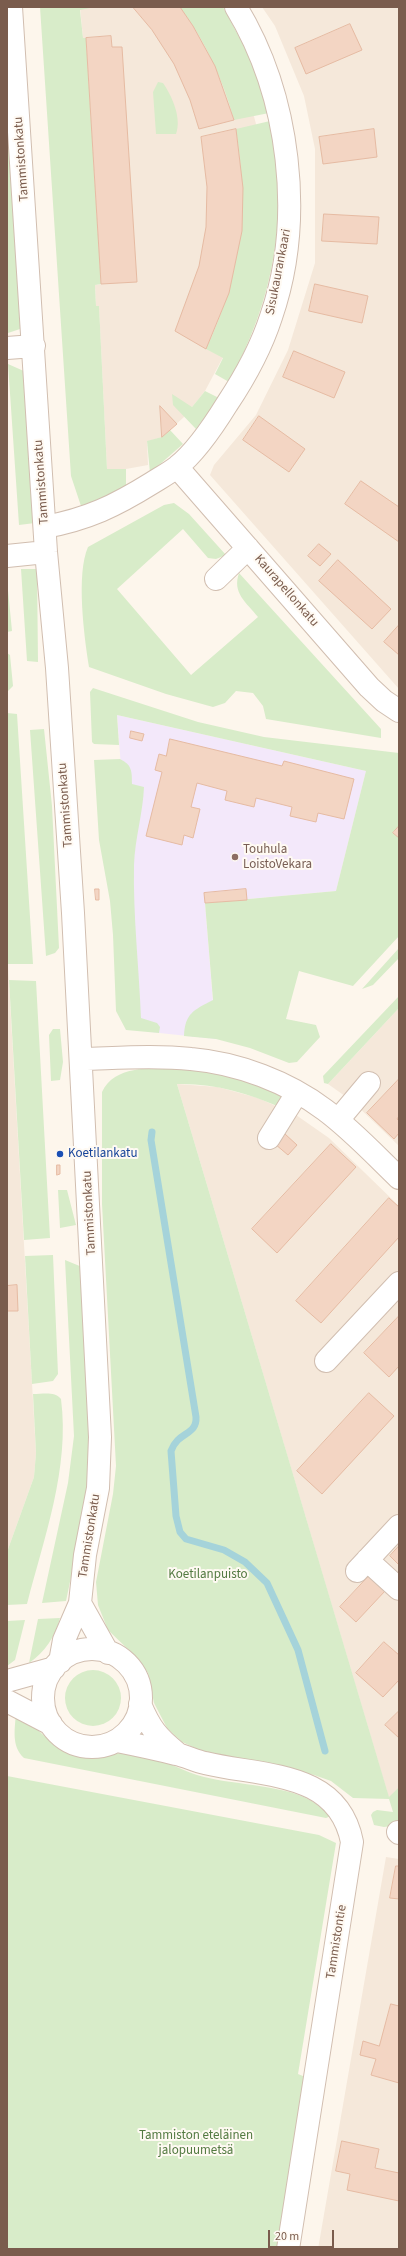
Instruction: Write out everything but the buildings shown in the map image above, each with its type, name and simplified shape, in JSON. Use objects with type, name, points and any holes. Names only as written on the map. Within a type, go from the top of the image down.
[{"type":"street","name":"Tammistonkatu","points":[[11,7],[12,74],[34,346],[46,552],[59,702],[82,1059],[100,1437],[98,1488],[85,1555],[80,1604],[64,1640],[57,1665]]},
{"type":"street","name":"Sisukaurankaari","points":[[45,527],[76,521],[118,504],[177,467],[218,418],[242,381],[253,360],[271,317],[288,244],[290,214],[289,184],[279,114],[257,47],[236,7]]},
{"type":"street","points":[[7,348],[34,346]]},
{"type":"street","name":"Kaurapellonkatu","points":[[177,467],[369,687],[384,702],[399,711]]},
{"type":"street","points":[[216,579],[248,548]]},
{"type":"street","points":[[7,556],[46,552]]},
{"type":"street","points":[[82,1059],[160,1057],[192,1059],[228,1065],[264,1077],[297,1093],[338,1120],[399,1178]]},
{"type":"street","points":[[338,1120],[369,1083]]},
{"type":"street","points":[[270,1138],[297,1093]]},
{"type":"street","points":[[326,1361],[399,1283]]},
{"type":"street","points":[[399,1526],[362,1565],[399,1589]]},
{"type":"street","points":[[80,1604],[108,1653]]},
{"type":"street","points":[[7,1681],[57,1665],[78,1652],[98,1650],[118,1657],[133,1672],[141,1693],[139,1713],[130,1729],[117,1740],[99,1747],[80,1746],[64,1738],[51,1724],[7,1701]]},
{"type":"street","points":[[51,1724],[45,1710],[43,1696],[45,1686],[57,1665]]},
{"type":"street","name":"Tammistontie","points":[[140,1704],[148,1724],[158,1738],[178,1754]]},
{"type":"street","name":"Tammistontie","points":[[117,1740],[178,1754],[204,1763],[302,1781],[323,1793],[336,1804],[344,1815],[350,1828],[352,1842],[288,2249]]},
{"type":"shaded area","points":[[80,7],[205,7],[248,94],[256,124],[239,327],[205,391],[184,417],[162,437],[147,442],[148,465],[126,469],[107,469],[99,307],[96,306],[95,285],[101,284],[86,39],[83,38]]},
{"type":"shaded area","points":[[262,7],[399,7],[399,689],[210,475],[214,465],[256,415],[288,350],[315,263],[315,149],[304,96],[275,26]]},
{"type":"shaded area","name":"Touhula LoistoVekara","points":[[117,715],[366,771],[336,891],[205,903],[216,1039],[150,1032],[141,1026]]},
{"type":"shaded area","points":[[7,949],[36,1453],[34,1477],[7,1552]]},
{"type":"shaded area","points":[[399,1008],[399,1146],[352,1101],[328,1084]]},
{"type":"shaded area","points":[[177,1084],[218,1087],[258,1098],[296,1115],[329,1138],[399,1206],[399,1787],[389,1798]]},
{"type":"shaded area","points":[[386,1857],[399,1859],[399,2249],[318,2249]]},
{"type":"green space","points":[[40,7],[95,7],[80,10],[83,38],[86,38],[101,284],[95,285],[96,306],[99,306],[107,469],[126,469],[126,489],[82,509],[71,476]]},
{"type":"green space","points":[[180,7],[223,7],[251,59],[269,113],[234,120],[219,75],[197,33]]},
{"type":"green space","points":[[158,82],[163,83],[170,94],[175,107],[178,121],[176,134],[156,134],[153,92]]},
{"type":"green space","points":[[7,101],[23,328],[8,333],[7,332]]},
{"type":"green space","points":[[270,121],[276,156],[278,189],[278,223],[274,255],[267,287],[257,319],[245,351],[229,382],[215,374],[223,358],[206,349],[218,322],[227,295],[239,242],[242,187],[236,129]]},
{"type":"green space","points":[[8,364],[26,372],[35,523],[19,525]]},
{"type":"green space","points":[[205,391],[219,398],[196,429],[173,405],[172,394],[192,407]]},
{"type":"green space","points":[[170,430],[183,444],[150,473],[147,441],[162,437]]},
{"type":"green space","points":[[174,503],[189,514],[226,555],[216,559],[208,558],[183,529],[117,589],[191,675],[258,617],[241,597],[237,586],[239,573],[381,729],[381,738],[266,719],[263,706],[253,693],[236,691],[225,703],[213,707],[166,694],[89,667],[82,606],[82,573],[88,547],[164,505]]},
{"type":"green space","points":[[21,569],[37,569],[38,662],[27,661]]},
{"type":"green space","points":[[7,580],[12,631],[7,632]]},
{"type":"green space","points":[[7,653],[10,655],[13,686],[7,692]]},
{"type":"green space","points":[[93,688],[198,722],[264,737],[399,753],[399,826],[393,832],[399,838],[399,936],[353,986],[299,971],[286,1019],[316,1025],[320,1037],[297,1062],[289,1063],[250,1048],[216,1039],[184,1036],[186,1022],[192,1013],[213,1000],[205,903],[336,891],[366,771],[117,715],[119,745],[94,744],[92,742],[90,692]]},
{"type":"green space","points":[[7,713],[17,714],[33,964],[8,964]]},
{"type":"green space","points":[[44,729],[52,806],[59,948],[55,953],[46,956],[30,730]]},
{"type":"green space","points":[[120,759],[129,766],[132,775],[132,784],[144,787],[134,865],[135,922],[141,1018],[157,1023],[160,1027],[159,1033],[126,1030],[116,1011],[113,935],[110,901],[99,840],[94,760]]},
{"type":"green space","points":[[399,948],[399,958],[373,985],[362,989]]},
{"type":"green space","points":[[9,980],[36,981],[50,1238],[24,1240]]},
{"type":"green space","points":[[399,996],[399,1008],[328,1084],[324,1083],[323,1076]]},
{"type":"green space","points":[[53,1029],[60,1029],[63,1062],[60,1080],[51,1081],[49,1035]]},
{"type":"green space","name":"Koetilanpuisto","points":[[174,1067],[218,1073],[265,1087],[284,1097],[282,1108],[244,1094],[218,1087],[177,1084],[389,1797],[399,1787],[399,1834],[392,1826],[384,1827],[374,1825],[371,1815],[377,1810],[393,1812],[389,1799],[353,1798],[331,1781],[314,1775],[211,1755],[182,1742],[167,1728],[154,1703],[148,1673],[136,1657],[108,1630],[98,1605],[96,1582],[113,1494],[116,1466],[102,1204],[102,1092],[108,1083],[115,1077],[124,1073],[134,1070]]},
{"type":"green space","points":[[58,1190],[67,1190],[76,1225],[60,1228]]},
{"type":"green space","points":[[53,1255],[58,1374],[53,1381],[32,1384],[25,1256]]},
{"type":"green space","points":[[65,1260],[82,1267],[93,1455],[83,1519],[66,1601],[42,1603],[68,1483],[74,1436]]},
{"type":"green space","points":[[33,1394],[52,1394],[61,1399],[63,1425],[59,1477],[48,1528],[27,1604],[7,1605],[7,1552],[34,1477],[36,1453]]},
{"type":"green space","points":[[60,1618],[49,1644],[35,1659],[29,1663],[38,1619]]},
{"type":"green space","points":[[25,1620],[15,1660],[7,1666],[7,1621]]},
{"type":"green space","points":[[93,1670],[104,1672],[113,1678],[119,1687],[121,1698],[119,1709],[113,1718],[104,1724],[93,1726],[82,1724],[73,1718],[67,1709],[65,1698],[67,1687],[73,1678],[82,1672]]},
{"type":"green space","points":[[16,1712],[51,1742],[74,1755],[90,1758],[119,1753],[134,1753],[159,1759],[197,1775],[270,1788],[298,1795],[310,1800],[331,1816],[326,1818],[24,1758],[15,1743]]},
{"type":"green space","name":"Tammiston eteläinen jalopuumetsä","points":[[7,1776],[319,1835],[336,1843],[298,2074],[320,2083],[295,2249],[7,2249]]},
{"type":"waterway","points":[[152,1132],[151,1140],[196,1417],[194,1428],[178,1440],[171,1451],[176,1516],[180,1532],[186,1539],[224,1550],[245,1562],[267,1583],[298,1650],[325,1751]]},
{"type":"place","name":"Touhula LoistoVekara","points":[[235,857]]},
{"type":"place","name":"Koetilankatu","points":[[60,1154]]}]
